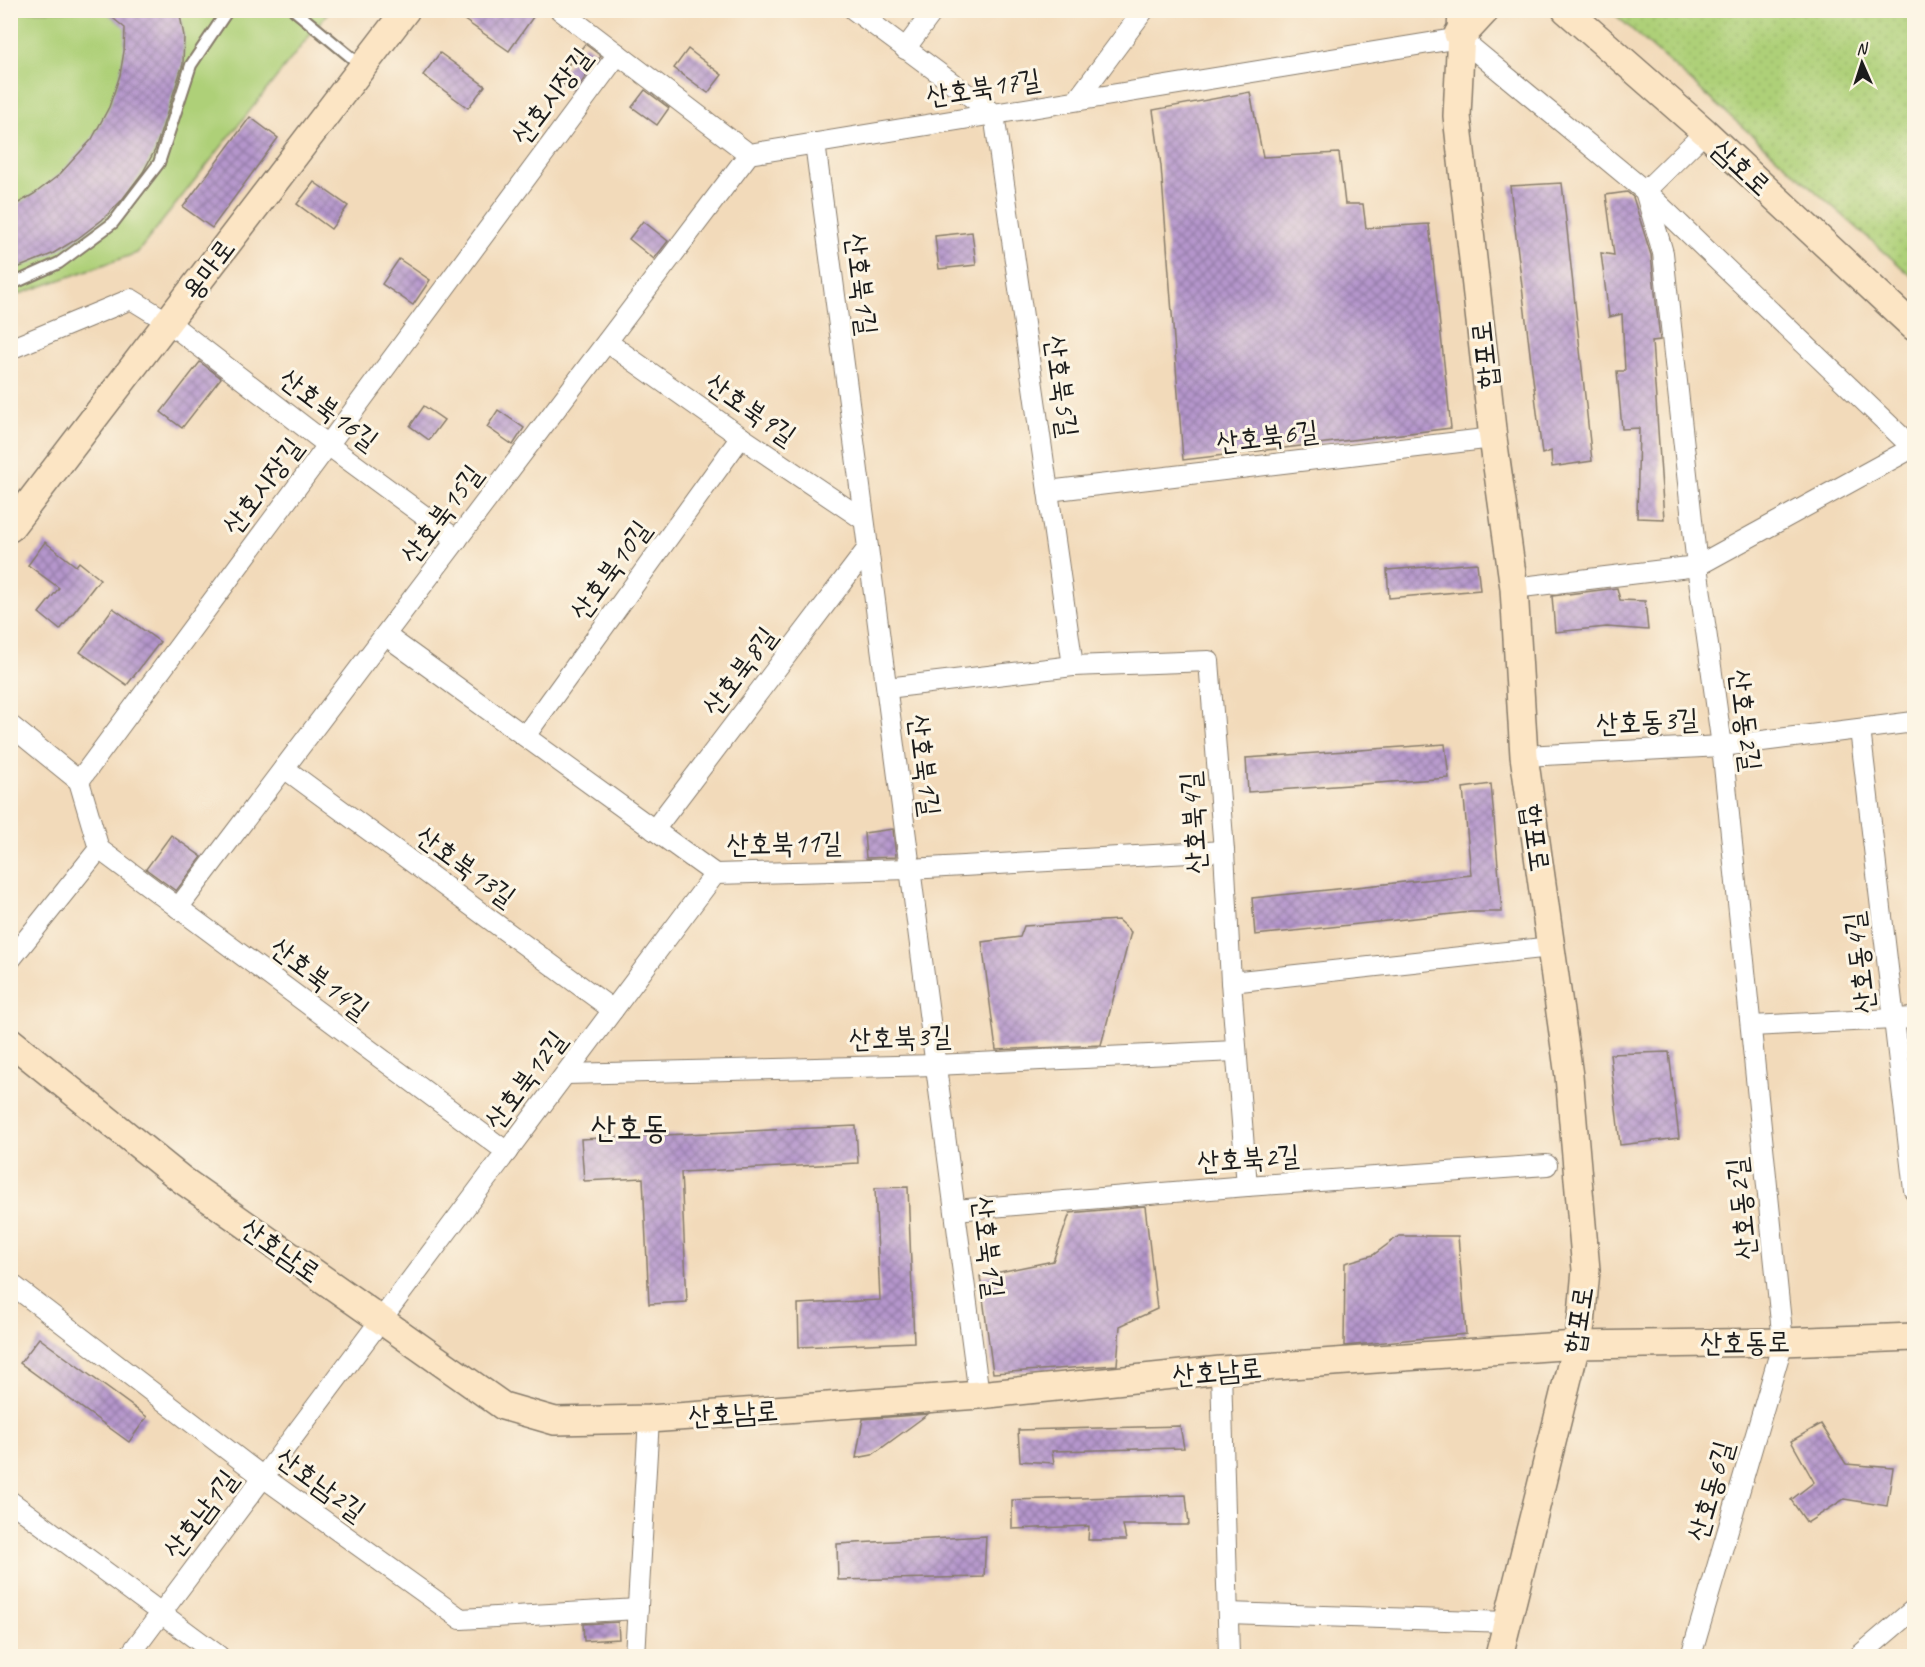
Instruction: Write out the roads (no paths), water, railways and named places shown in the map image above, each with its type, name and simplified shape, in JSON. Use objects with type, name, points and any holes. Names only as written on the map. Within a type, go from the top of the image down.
[{"type":"main road","name":"용마로","points":[[10,528],[406,10]]},
{"type":"main road","points":[[1449,10],[1460,38],[1486,10]]},
{"type":"main road","name":"합포로","points":[[1462,10],[1457,116],[1493,438],[1514,588],[1524,756],[1569,1076],[1586,1270],[1581,1325],[1499,1656]]},
{"type":"main road","name":"삼호로","points":[[1566,10],[1705,132],[1914,327]]},
{"type":"main road","points":[[1584,10],[1626,63]]},
{"type":"main road","name":"산호남로","points":[[10,1041],[181,1179],[503,1406],[555,1420],[648,1419],[979,1395],[1221,1370],[1576,1345]]},
{"type":"main road","name":"산호동로","points":[[1576,1345],[1784,1342],[1914,1337]]},
{"type":"street","points":[[560,10],[750,154]]},
{"type":"street","points":[[854,10],[994,114]]},
{"type":"street","points":[[905,49],[934,10]]},
{"type":"street","points":[[1077,100],[1144,10]]},
{"type":"street","points":[[1460,38],[1645,190],[1914,448],[1697,566],[1514,588]]},
{"type":"street","name":"산호북17길","points":[[750,154],[1460,38]]},
{"type":"street","name":"산호시장길","points":[[78,781],[618,54]]},
{"type":"street","name":"산호북5길","points":[[994,114],[1073,666]]},
{"type":"street","points":[[1645,190],[1705,132]]},
{"type":"street","name":"산호북1길","points":[[815,143],[979,1395]]},
{"type":"street","name":"산호북15길","points":[[178,908],[750,154]]},
{"type":"street","name":"산호동2길","points":[[1645,190],[1663,253],[1697,566],[1722,746],[1784,1342]]},
{"type":"street","name":"산호북16길","points":[[10,349],[131,299],[168,322],[328,445],[457,540]]},
{"type":"street","name":"산호북9길","points":[[607,342],[741,437],[864,520]]},
{"type":"street","name":"산호북10길","points":[[525,736],[741,437]]},
{"type":"street","name":"산호북6길","points":[[1048,491],[1493,438]]},
{"type":"street","name":"산호북8길","points":[[654,830],[868,548]]},
{"type":"street","name":"산호북11길","points":[[385,635],[716,874],[910,869],[1224,851]]},
{"type":"street","name":"산호북4길","points":[[886,688],[1073,666],[1209,661],[1247,1186]]},
{"type":"street","name":"산호동3길","points":[[1524,756],[1722,746],[1914,722]]},
{"type":"street","points":[[10,725],[78,781],[99,849],[10,960]]},
{"type":"street","name":"산호동4길","points":[[1860,729],[1914,1190]]},
{"type":"street","name":"산호북13길","points":[[284,768],[613,1010]]},
{"type":"street","name":"산호북14길","points":[[99,849],[507,1152]]},
{"type":"street","name":"산호북12길","points":[[381,1320],[716,874]]},
{"type":"street","points":[[1231,982],[1551,947]]},
{"type":"street","points":[[1751,1026],[1914,1018]]},
{"type":"street","name":"산호북3길","points":[[566,1074],[936,1065],[1236,1051]]},
{"type":"street","name":"산호북2길","points":[[955,1210],[1546,1165]]},
{"type":"street","name":"산호남2길","points":[[10,1283],[263,1477],[460,1619],[638,1609]]},
{"type":"street","name":"산호남1길","points":[[129,1656],[381,1320]]},
{"type":"street","name":"산호동6길","points":[[1691,1656],[1784,1342]]},
{"type":"street","points":[[1221,1370],[1229,1656]]},
{"type":"street","points":[[635,1656],[648,1419]]},
{"type":"street","points":[[10,1501],[219,1656]]},
{"type":"street","points":[[1859,1656],[1914,1609]]},
{"type":"street","points":[[1228,1613],[1508,1622]]},
{"type":"lane","points":[[10,285],[59,263],[113,223],[159,163],[191,65],[228,10]]},
{"type":"lane","points":[[294,10],[363,67]]},
{"type":"district","name":"산호동","points":[[629,1127]]}]
